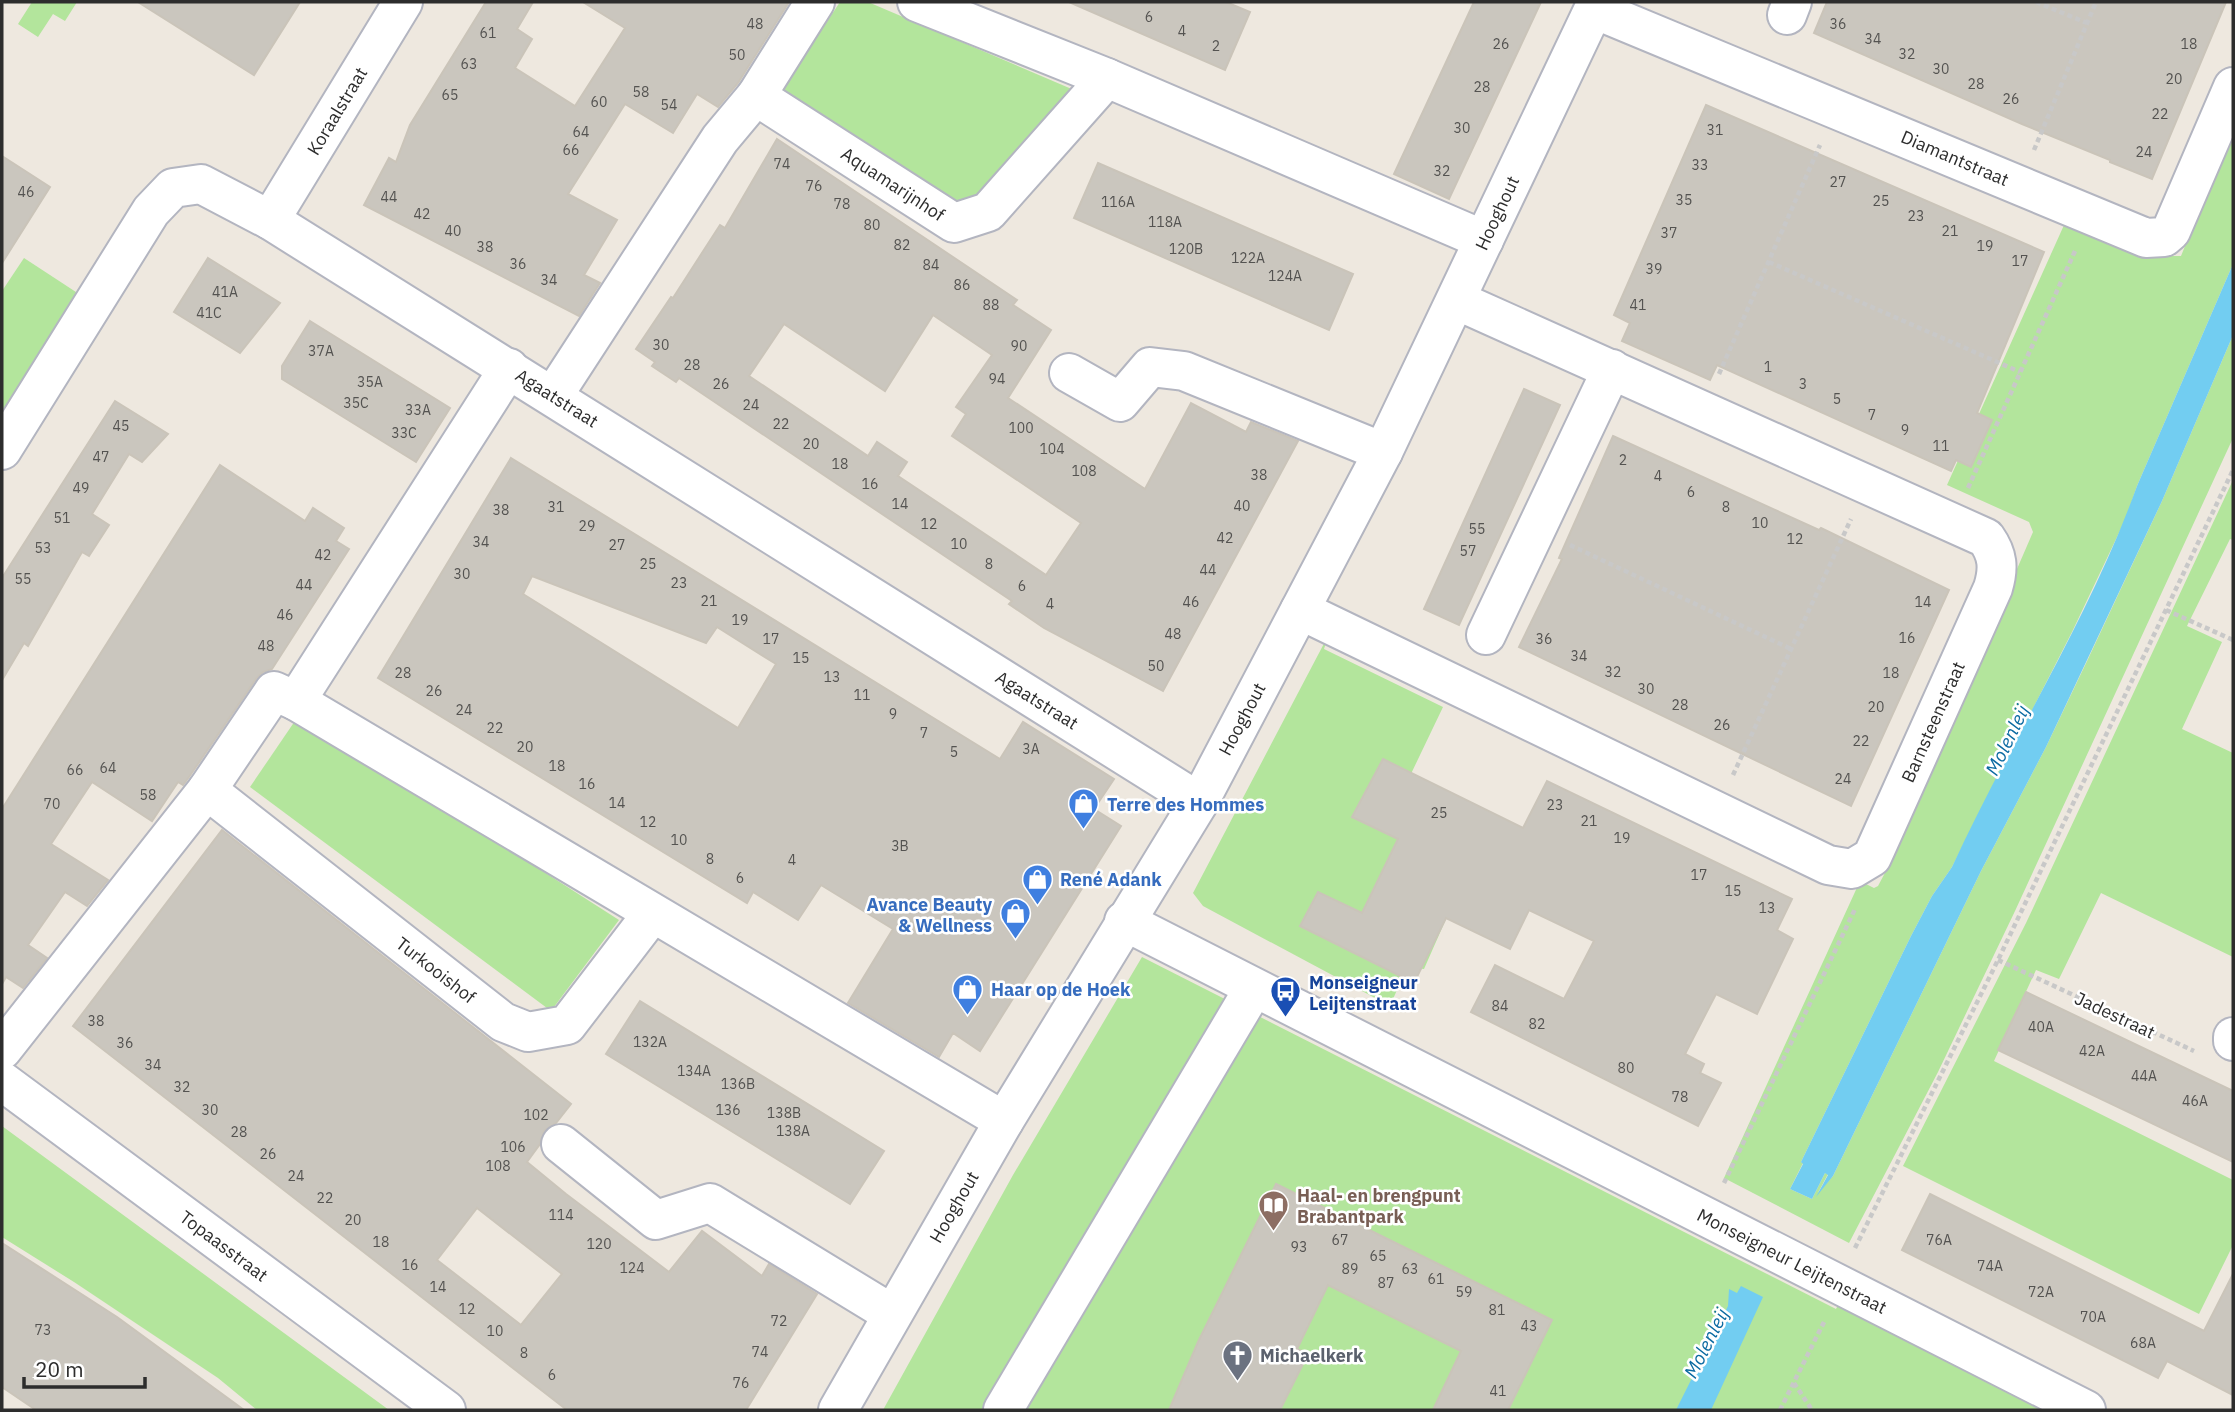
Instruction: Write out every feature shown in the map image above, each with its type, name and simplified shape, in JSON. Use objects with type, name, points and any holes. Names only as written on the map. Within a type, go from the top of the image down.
[{"type":"street","name":"Koraalstraat","points":[[270,220],[403,2]]},
{"type":"street","points":[[553,396],[720,139],[756,96],[815,2]]},
{"type":"street","points":[[917,2],[1107,78],[1484,240]]},
{"type":"street","name":"Diamantstraat","points":[[1596,5],[1836,109],[2146,238],[2164,237],[2171,231],[2233,88]]},
{"type":"street","name":"Hooghout","points":[[838,1410],[1004,1121],[1199,802],[1383,452],[1596,5]]},
{"type":"street","name":"Aquamarijnhof","points":[[756,96],[954,223],[988,212],[1107,78]]},
{"type":"street","name":"Agaatstraat","points":[[2,450],[151,211],[173,188],[201,184],[270,220],[1199,802]]},
{"type":"street","name":"Barnsteenstraat","points":[[1456,300],[1986,538],[1996,556],[1996,577],[1872,857],[1862,865]]},
{"type":"street","points":[[1069,373],[1120,402],[1150,367],[1184,371],[1383,452]]},
{"type":"street","points":[[296,701],[509,368]]},
{"type":"street","points":[[1486,635],[1612,369]]},
{"type":"street","points":[[1300,610],[1828,865],[1852,869],[1862,865]]},
{"type":"street","points":[[2,1050],[207,790],[274,691],[296,701],[1004,1121]]},
{"type":"street","name":"Turkooishof","points":[[207,790],[503,1022],[528,1032],[567,1024],[652,914]]},
{"type":"street","name":"Monseigneur Leijtenstraat","points":[[1124,921],[2086,1410]]},
{"type":"street","points":[[1003,1410],[1254,988]]},
{"type":"street","name":"Topaasstraat","points":[[2,1081],[446,1410]]},
{"type":"street","points":[[561,1144],[656,1220],[710,1203],[892,1314]]},
{"type":"path","points":[[2036,2],[2087,23]]},
{"type":"path","points":[[2020,185],[2095,2]]},
{"type":"path","points":[[1703,410],[1836,109]]},
{"type":"path","points":[[1953,521],[2091,215]]},
{"type":"path","points":[[1769,262],[2020,372]]},
{"type":"path","points":[[1780,1410],[1830,1311],[1837,1284],[1998,960],[2233,470]]},
{"type":"path","points":[[1716,811],[1868,483]]},
{"type":"path","points":[[1535,528],[1791,649]]},
{"type":"path","points":[[2166,610],[2233,640]]},
{"type":"path","points":[[1708,1218],[1859,901],[1862,865]]},
{"type":"path","name":"Jadestraat","points":[[1998,960],[2198,1053],[2233,1039]]},
{"type":"path","points":[[1794,1383],[1812,1410]]},
{"type":"green space","points":[[32,2],[77,2],[65,21],[53,14],[38,37],[18,24]]},
{"type":"green space","points":[[840,2],[868,2],[1081,93],[973,214],[782,89]]},
{"type":"green space","points":[[2233,127],[2233,264],[2137,486],[2126,518],[2072,632],[1952,867],[1932,896],[1911,936],[1790,1189],[1812,1199],[1825,1173],[1828,1174],[1818,1193],[1833,1176],[1981,871],[2046,747],[2088,659],[2162,501],[2233,335],[2233,438],[2015,911],[1938,1072],[1849,1243],[1724,1178],[1860,881],[1874,888],[1878,886],[1887,869],[2033,532],[2029,522],[1947,485],[2069,214],[2166,256],[2181,256]]},
{"type":"green space","points":[[24,258],[79,294],[2,416],[2,291]]},
{"type":"green space","points":[[2233,480],[2233,540],[2230,539],[2187,626],[2222,642],[2182,729],[2233,753],[2233,957],[2101,893],[2059,979],[2036,970],[1994,1061],[2233,1180],[2233,1245],[2199,1314],[1903,1166],[2026,923]]},
{"type":"green space","points":[[1329,634],[1324,649],[1443,707],[1409,778],[1490,819],[1424,969],[1407,967],[1390,1006],[1203,906],[1193,893]]},
{"type":"green space","points":[[299,715],[619,920],[551,1011],[250,787]]},
{"type":"green space","points":[[1142,957],[1836,1309],[1838,1305],[2048,1410],[883,1410],[1013,1175]]},
{"type":"green space","points":[[2,1126],[389,1410],[257,1410],[218,1378],[2,1237]]},
{"type":"water","points":[[2233,264],[2233,335],[2162,501],[2046,747],[1981,871],[1833,1176],[1816,1197],[1828,1175],[1825,1173],[1812,1199],[1790,1189],[1911,936],[1932,896],[1952,867],[2096,584]]},
{"type":"water","points":[[1741,1286],[1763,1297],[1711,1410],[1676,1410],[1728,1306],[1729,1289],[1737,1293]]},
{"type":"building","points":[[138,2],[300,2],[254,75]]},
{"type":"building","points":[[486,2],[533,2],[517,29],[532,39],[515,68],[575,106],[625,28],[583,2],[789,2],[738,83],[718,107],[697,94],[673,133],[625,104],[568,194],[617,220],[584,275],[600,283],[579,316],[364,205],[389,158],[396,162],[410,125]]},
{"type":"building","points":[[1069,2],[1226,2],[1250,12],[1225,70]]},
{"type":"building","points":[[1474,2],[1541,2],[1449,199],[1394,174]]},
{"type":"building","points":[[1827,2],[2226,2],[2152,179],[1814,33]]},
{"type":"building","points":[[1706,105],[2044,252],[1977,413],[1992,420],[1971,467],[1956,460],[1951,471],[1717,365],[1710,380],[1622,341],[1630,323],[1614,315]]},
{"type":"building","points":[[777,139],[1017,300],[1013,305],[1051,330],[1008,398],[1145,489],[1191,403],[1246,432],[1251,422],[1298,441],[1163,691],[1044,628],[1009,604],[1012,601],[679,378],[676,382],[652,366],[655,362],[636,349],[720,225],[725,228]],"holes":[[[933,315],[992,355],[956,407],[966,414],[952,436],[1081,523],[1046,575],[898,476],[907,462],[877,442],[868,456],[749,376],[784,324],[885,391]]]},
{"type":"building","points":[[2,156],[50,187],[2,263]]},
{"type":"building","points":[[1098,163],[1353,274],[1329,330],[1074,218]]},
{"type":"building","points":[[208,258],[280,303],[240,353],[174,312]]},
{"type":"building","points":[[310,321],[450,408],[416,462],[282,379],[282,366]]},
{"type":"building","points":[[1524,389],[1560,405],[1459,625],[1424,609]]},
{"type":"building","points":[[115,401],[168,434],[142,462],[129,454],[92,514],[109,525],[89,556],[82,552],[28,646],[24,643],[2,680],[2,578]]},
{"type":"building","points":[[1613,436],[1819,530],[1821,528],[1949,590],[1851,806],[1519,647],[1562,559],[1559,558]]},
{"type":"building","points":[[511,458],[1000,759],[1023,722],[1114,779],[1094,809],[1121,826],[980,1051],[953,1033],[939,1057],[848,1003],[893,929],[821,885],[798,920],[753,892],[747,903],[378,678]],"holes":[[[532,576],[706,643],[717,627],[776,664],[738,728],[523,594]]]},
{"type":"building","points":[[220,465],[305,521],[313,508],[344,528],[336,541],[349,549],[272,669],[263,672],[256,679],[189,777],[183,785],[178,782],[152,821],[92,782],[51,844],[108,880],[87,906],[65,892],[28,945],[47,958],[23,988],[6,977],[2,984],[2,809]]},
{"type":"building","points":[[1383,759],[1523,828],[1547,781],[1792,899],[1777,930],[1793,939],[1757,1014],[1716,994],[1685,1054],[1704,1064],[1700,1073],[1721,1083],[1698,1126],[1471,1012],[1495,965],[1564,999],[1594,941],[1529,910],[1510,949],[1446,918],[1414,983],[1300,926],[1318,892],[1362,913],[1398,839],[1352,817]]},
{"type":"building","points":[[222,830],[571,1104],[556,1123],[544,1131],[540,1144],[527,1162],[566,1194],[669,1272],[702,1231],[762,1276],[769,1264],[817,1294],[746,1410],[567,1410],[73,1026]],"holes":[[[477,1208],[562,1274],[521,1325],[437,1260]]]},
{"type":"building","points":[[2026,992],[2233,1091],[2233,1162],[1998,1050]]},
{"type":"building","points":[[640,1001],[884,1151],[850,1204],[606,1054]]},
{"type":"building","points":[[1276,1184],[1552,1320],[1508,1410],[1433,1410],[1461,1351],[1328,1285],[1297,1349],[1308,1354],[1280,1410],[1169,1410],[1198,1342]]},
{"type":"building","points":[[1930,1194],[2204,1331],[2233,1274],[2233,1395],[2167,1361],[2158,1378],[1902,1250]]},
{"type":"building","points":[[2,1243],[117,1317],[244,1410],[36,1410],[2,1387]]},
{"type":"place","name":"Terre des Hommes","points":[[1084,831]]},
{"type":"place","name":"René Adank","points":[[1037,906]]},
{"type":"place","name":"Avance Beauty & Wellness","points":[[1015,941]]},
{"type":"place","name":"Haar op de Hoek","points":[[968,1016]]},
{"type":"place","name":"Monseigneur Leijtenstraat","points":[[1286,1019]]},
{"type":"place","name":"Haal- en brengpunt Brabantpark","points":[[1274,1232]]},
{"type":"place","name":"Michaelkerk","points":[[1237,1382]]},
{"type":"water label","name":"Molenleij","points":[[2007,740]]},
{"type":"water label","name":"Molenleij","points":[[1706,1343]]}]
